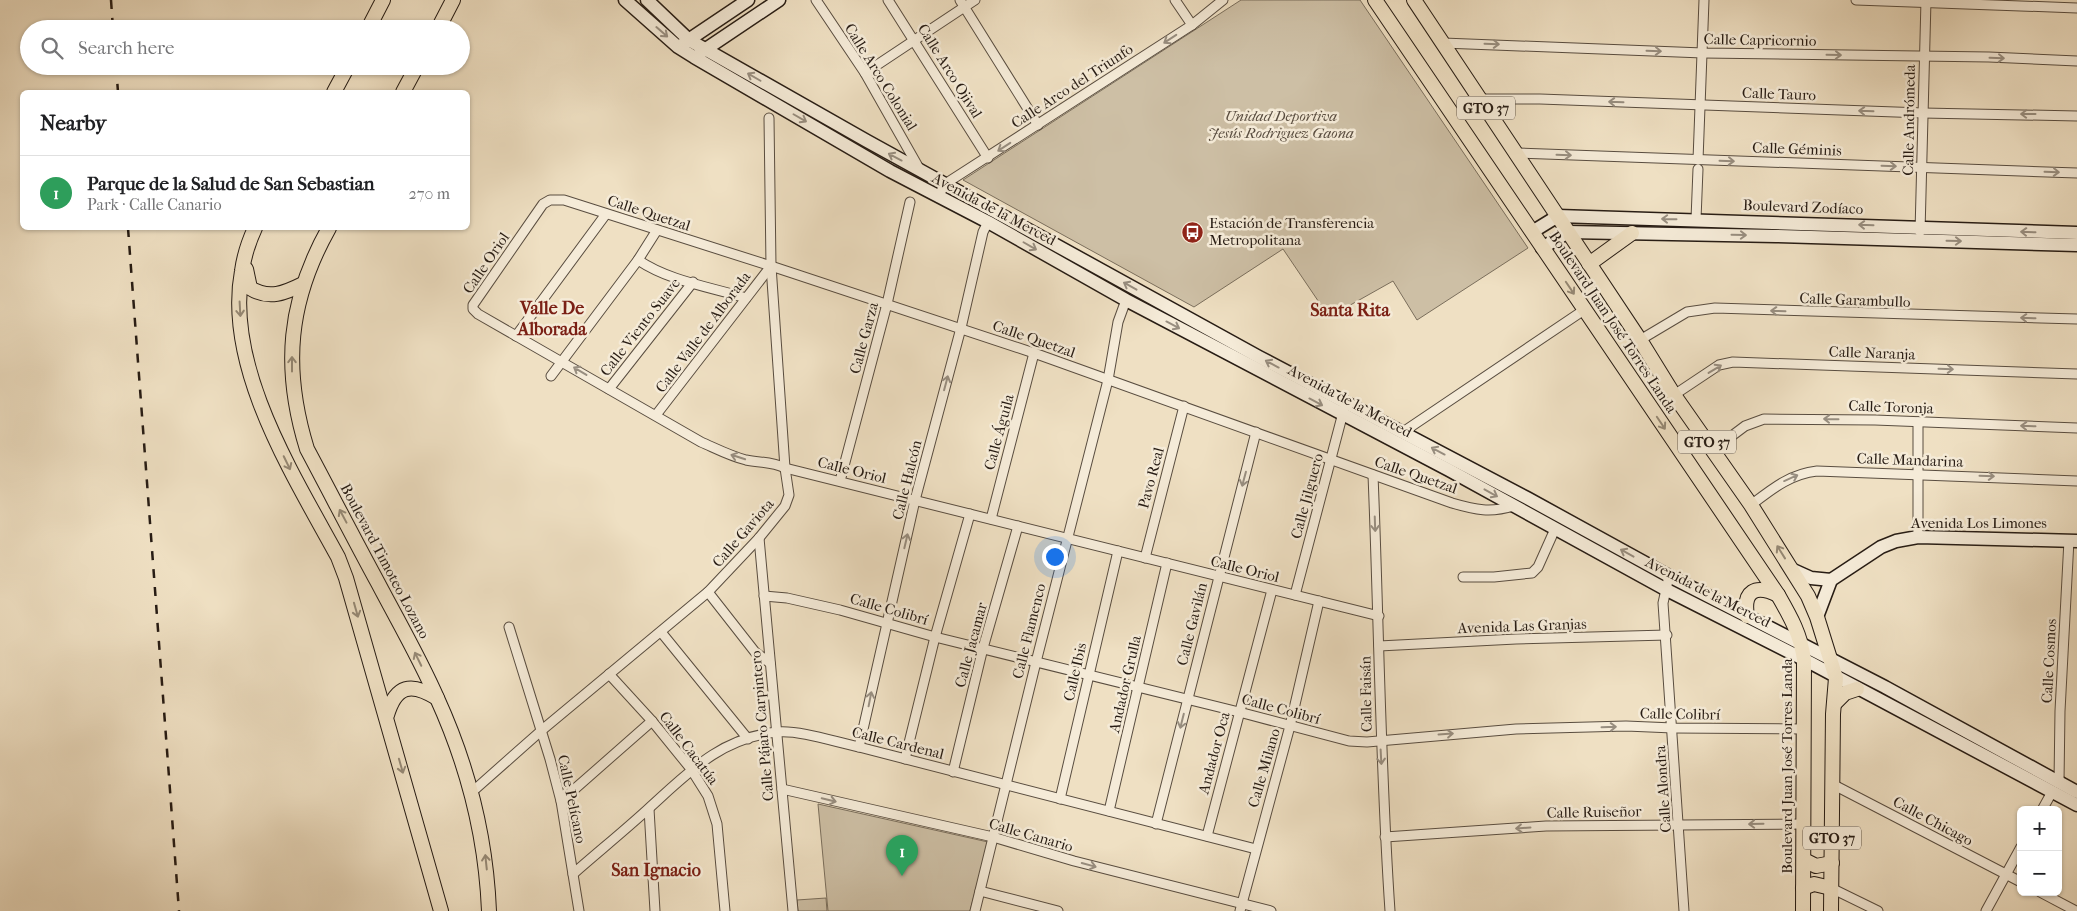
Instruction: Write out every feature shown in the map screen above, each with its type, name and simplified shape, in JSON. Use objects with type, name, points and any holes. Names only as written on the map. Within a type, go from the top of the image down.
[{"type":"main road","points":[[373,20],[384,0]]},
{"type":"main road","points":[[443,20],[453,0]]},
{"type":"main road","name":"Boulevard Juan José Torres Landa","points":[[1375,0],[1778,594],[1793,622],[1802,645],[1804,660],[1805,824],[1803,911]]},
{"type":"main road","name":"Boulevard Juan José Torres Landa","points":[[1414,0],[1640,340],[1674,395],[1750,505],[1808,596],[1817,616],[1836,678],[1832,784],[1831,911]]},
{"type":"main road","points":[[335,90],[343,75]]},
{"type":"main road","points":[[404,90],[412,75]]},
{"type":"main road","points":[[254,230],[241,272],[240,306],[243,345],[255,388],[271,430],[343,571],[387,715],[441,911]]},
{"type":"main road","name":"Boulevard Timoteo Lozano","points":[[328,230],[313,256],[303,284],[295,316],[291,364],[295,402],[308,449],[437,698],[456,742],[472,792],[485,854],[490,911]]},
{"type":"main road","points":[[1589,264],[1632,233]]},
{"type":"main road","points":[[246,254],[246,274],[250,288],[257,292],[267,295],[279,295],[303,284]]},
{"type":"main road","points":[[1748,616],[1746,599],[1750,593],[1768,590],[1778,594]]},
{"type":"main road","points":[[387,715],[391,701],[397,693],[406,689],[416,688],[437,698]]},
{"type":"main road","points":[[1834,704],[1845,693],[1857,689]]},
{"type":"main road","points":[[1804,860],[1816,866],[1832,863]]},
{"type":"main road","points":[[1804,888],[1814,884],[1831,888]]},
{"type":"street","name":"Avenida de la Merced","points":[[625,0],[684,43],[706,49],[1514,506],[1665,589],[1857,689],[2055,787],[2077,792]]},
{"type":"street","name":"Avenida de la Merced","points":[[647,0],[694,57],[938,197],[988,222],[1126,300],[1344,410],[1402,432],[1574,523],[1669,576],[1886,687],[2055,787],[2077,805]]},
{"type":"street","points":[[684,43],[748,0]]},
{"type":"street","points":[[694,57],[779,0]]},
{"type":"street","name":"Calle Arco Colonial","points":[[816,0],[865,73],[920,170]]},
{"type":"street","name":"Calle Arco Ojival","points":[[888,0],[988,158]]},
{"type":"street","points":[[865,73],[915,40],[962,3],[975,0]]},
{"type":"street","points":[[1175,0],[1192,25]]},
{"type":"street","name":"Calle Arco del Triunfo","points":[[945,184],[1192,25],[1223,0]]},
{"type":"street","points":[[1696,219],[1704,0]]},
{"type":"street","points":[[1856,0],[2077,8]]},
{"type":"street","name":"Calle Andrómeda","points":[[1920,240],[1926,2]]},
{"type":"street","points":[[962,3],[1038,125]]},
{"type":"street","name":"Calle Capricornio","points":[[1443,43],[1703,53],[1989,57],[2077,61]]},
{"type":"street","name":"Calle Tauro","points":[[1480,99],[2077,116]]},
{"type":"street","name":"Calle Gaviota","points":[[472,792],[542,730],[708,592],[759,538],[788,501],[771,266],[769,118]]},
{"type":"street","name":"Calle Géminis","points":[[1516,153],[1698,164],[1922,167],[2077,172]]},
{"type":"street","points":[[938,197],[945,184]]},
{"type":"street","name":"Calle Quetzal","points":[[543,204],[550,200],[564,200],[771,266],[1034,353],[1330,458],[1373,476],[1480,510],[1491,511],[1514,506]]},
{"type":"street","name":"Calle Garza","points":[[840,481],[887,304],[910,202]]},
{"type":"street","name":"Calle Oriol","points":[[543,204],[473,305],[475,312],[701,442],[746,460],[772,462],[785,468],[1379,616]]},
{"type":"street","points":[[516,336],[606,214]]},
{"type":"street","points":[[1532,232],[1558,216]]},
{"type":"street","name":"Boulevard Zodíaco","points":[[1558,216],[1696,219],[2077,234]]},
{"type":"street","name":"Calle Halcón","points":[[859,747],[915,500],[983,232],[988,222]]},
{"type":"street","points":[[551,376],[638,260],[657,230]]},
{"type":"street","points":[[1542,248],[1568,232]]},
{"type":"street","name":"Boulevard Zodíaco","points":[[1568,232],[2077,245]]},
{"type":"street","points":[[638,260],[660,273],[746,298]]},
{"type":"street","name":"Calle Valle de Alborada","points":[[656,415],[771,266]]},
{"type":"street","name":"Calle Viento Suave","points":[[609,389],[693,282]]},
{"type":"street","name":"Calle Flamenco","points":[[975,911],[1108,380],[1118,322],[1126,300]]},
{"type":"street","name":"Calle Garambullo","points":[[1640,340],[1687,312],[1715,308],[2077,319]]},
{"type":"street","points":[[1402,432],[1584,310]]},
{"type":"street","name":"Calle Águila","points":[[991,519],[1034,353]]},
{"type":"street","name":"Calle Naranja","points":[[1674,395],[1719,365],[1733,362],[2077,374]]},
{"type":"street","name":"Pavo Real","points":[[1144,558],[1184,406]]},
{"type":"street","name":"Calle Jilguero","points":[[1295,595],[1344,410]]},
{"type":"street","name":"Calle Toronja","points":[[1713,450],[1745,426],[1764,419],[1875,420],[2077,428]]},
{"type":"street","points":[[1918,422],[1918,537]]},
{"type":"street","name":"Calle Gavilán","points":[[1156,824],[1256,432]]},
{"type":"street","name":"Calle Mandarina","points":[[1750,505],[1780,483],[1802,473],[1831,471],[2077,481]]},
{"type":"street","name":"Calle Faisán","points":[[1373,476],[1379,616],[1380,739],[1390,911]]},
{"type":"street","points":[[905,759],[935,637],[970,514]]},
{"type":"street","name":"Calle Jacamar","points":[[953,772],[983,648],[1018,526]]},
{"type":"street","points":[[1463,577],[1532,573],[1538,567],[1556,529]]},
{"type":"street","name":"Avenida Los Limones","points":[[1831,580],[1881,547],[1896,541],[1918,537],[2073,540]]},
{"type":"street","name":"Calle Pájaro Carpintero","points":[[759,538],[793,911]]},
{"type":"street","name":"Calle Cosmos","points":[[2055,787],[2073,540]]},
{"type":"street","name":"Calle Ibis","points":[[1060,799],[1118,551]]},
{"type":"street","name":"Andador Grulla","points":[[1109,810],[1167,563]]},
{"type":"street","points":[[1791,569],[1811,578],[1831,580],[1817,616]]},
{"type":"street","name":"Calle Alondra","points":[[1669,576],[1663,603],[1667,635],[1684,911]]},
{"type":"street","name":"Andador Oca","points":[[1206,836],[1272,590]]},
{"type":"street","points":[[708,592],[755,652],[770,663]]},
{"type":"street","name":"Calle Colibrí","points":[[764,596],[786,598],[840,610],[935,637],[1188,699],[1349,741],[1367,742],[1380,739],[1516,729],[1626,726],[1804,729]]},
{"type":"street","name":"Calle Milano","points":[[1240,907],[1290,726],[1319,601]]},
{"type":"street","name":"Calle Pelícano","points":[[509,626],[542,730],[560,801],[579,911]]},
{"type":"street","points":[[660,632],[748,739]]},
{"type":"street","name":"Avenida Las Granjas","points":[[1378,646],[1516,639],[1667,635]]},
{"type":"street","name":"Calle Cacatúa","points":[[609,674],[652,721],[691,769],[708,796],[717,824],[725,911]]},
{"type":"street","points":[[560,801],[652,721]]},
{"type":"street","name":"Calle Cardenal","points":[[573,874],[691,769],[722,748],[777,732],[804,735],[859,747],[1256,849]]},
{"type":"street","name":"Calle Chicago","points":[[1832,784],[2017,880]]},
{"type":"street","points":[[2044,806],[2055,787]]},
{"type":"street","name":"Calle Canario","points":[[782,789],[993,838],[1240,907],[1271,911]]},
{"type":"street","points":[[648,808],[655,911]]},
{"type":"street","name":"Calle Ruiseñor","points":[[1385,837],[1546,826],[1805,824]]},
{"type":"street","points":[[1986,911],[2019,851]]},
{"type":"street","points":[[1831,888],[1878,911]]},
{"type":"street","points":[[980,891],[1058,911]]},
{"type":"street","points":[[2048,896],[2076,911]]},
{"type":"green space","name":"Unidad Deportiva Jesús Rodriguez Gaona","points":[[1241,0],[1360,0],[1528,248],[1417,320],[1393,281],[1329,317],[1283,249],[1194,307],[963,180]]},
{"type":"green space","points":[[818,804],[988,842],[970,911],[828,911]]},
{"type":"green space","points":[[826,898],[827,911],[798,911],[797,900]]},
{"type":"railway","points":[[111,0],[112,20]]},
{"type":"railway","points":[[117,75],[118,90]]},
{"type":"railway","points":[[128,230],[179,911]]},
{"type":"place","name":"Estación de Transferencia Metropolitana","points":[[1193,232]]},
{"type":"place","name":"Parque de la Salud de San Sebastian","points":[[902,876]]},
{"type":"district","name":"Santa Rita","points":[[1350,310]]},
{"type":"district","name":"Valle De Alborada","points":[[552,318]]},
{"type":"district","name":"San Ignacio","points":[[656,870]]}]
